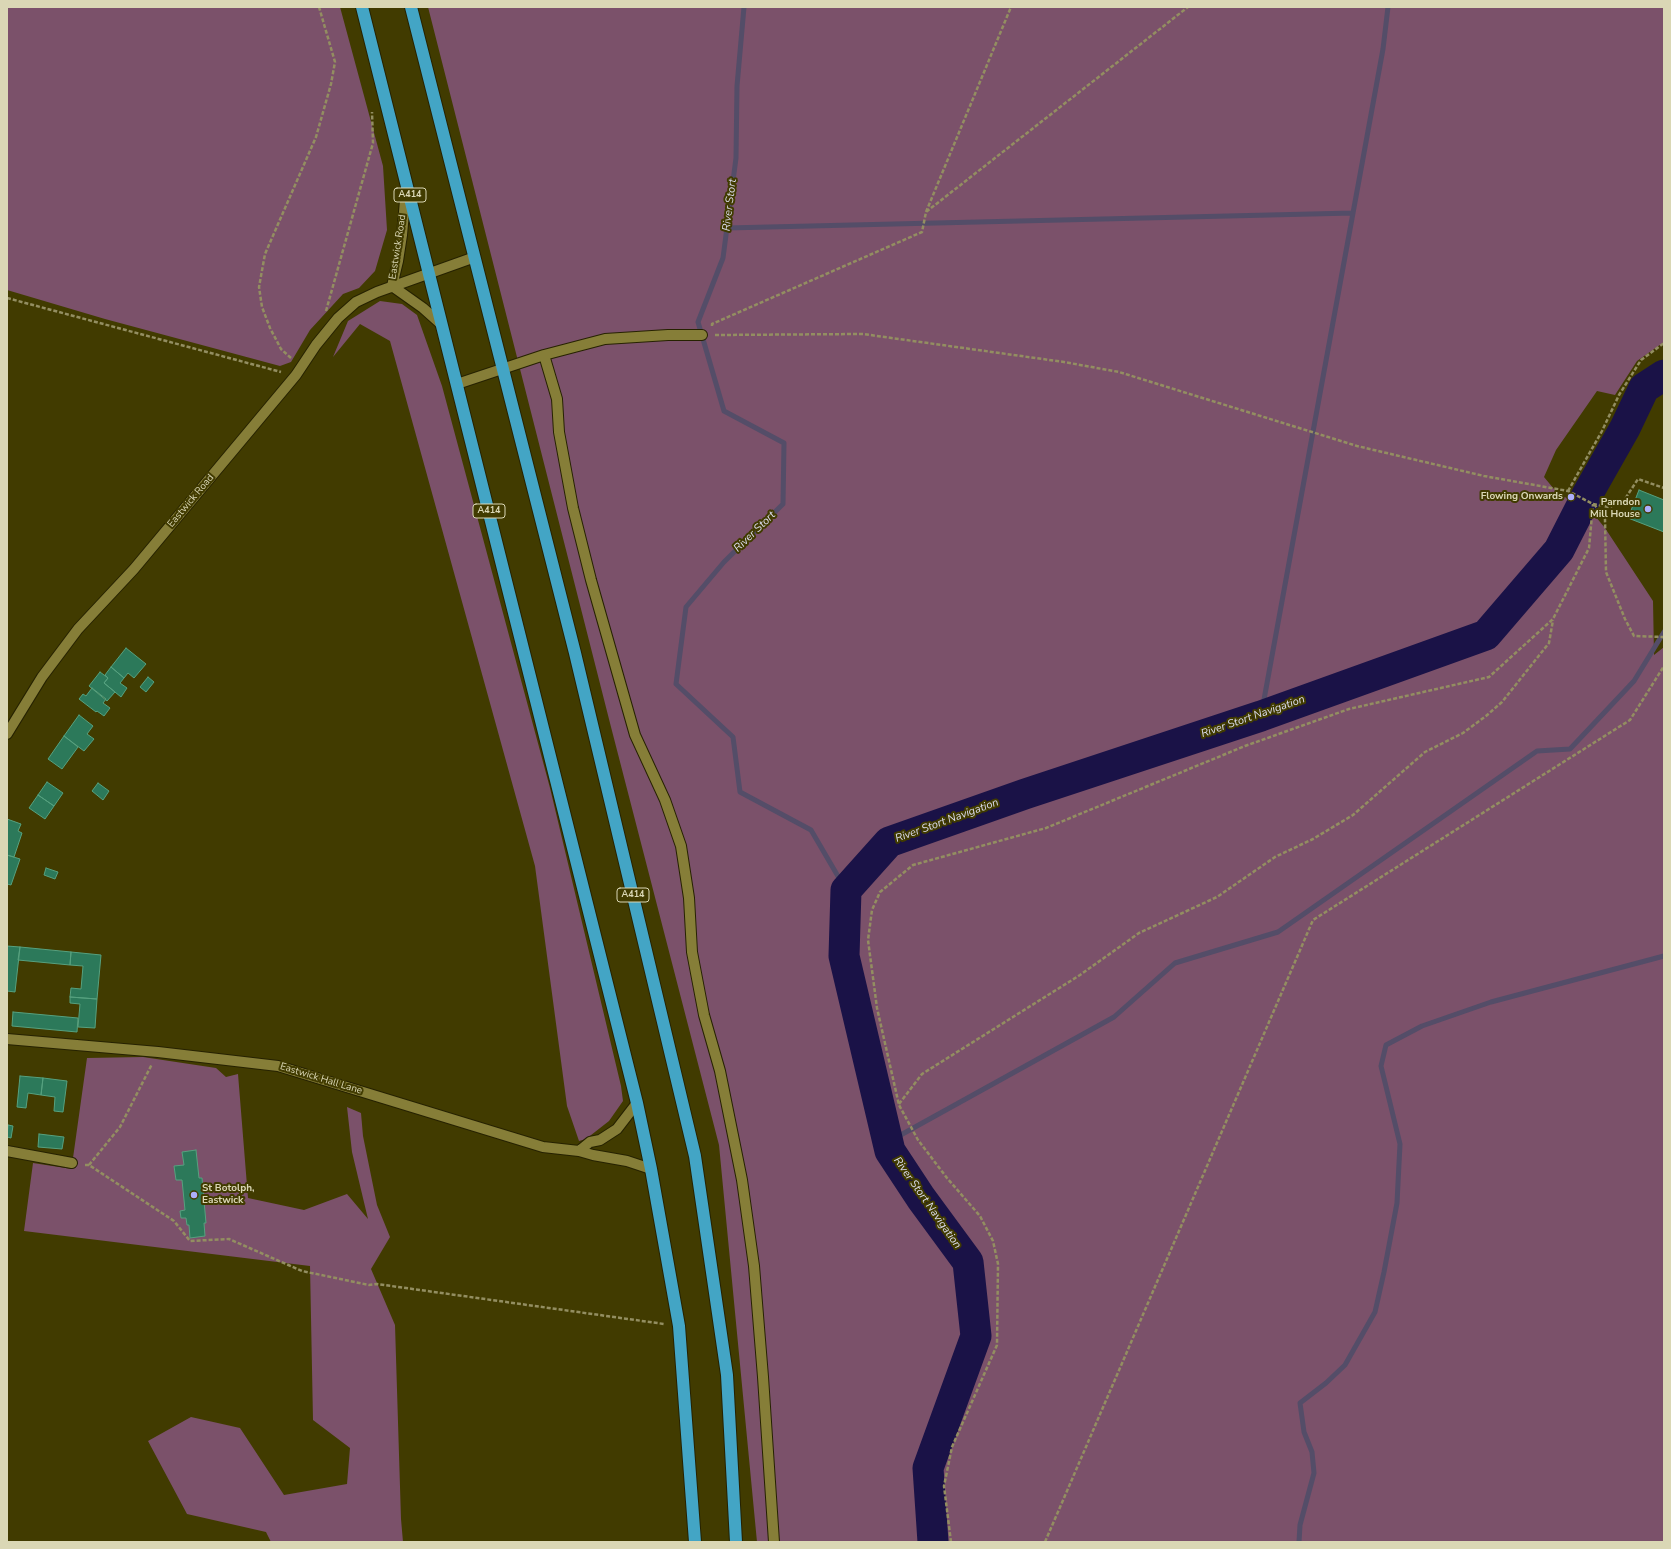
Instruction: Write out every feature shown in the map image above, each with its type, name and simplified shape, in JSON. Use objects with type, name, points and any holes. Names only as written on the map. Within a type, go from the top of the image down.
[{"type":"highway","name":"A414","points":[[362,7],[637,1103],[651,1169],[679,1326],[695,1542]]},
{"type":"highway","name":"A414","points":[[411,7],[575,653],[695,1156],[727,1375],[736,1542]]},
{"type":"street","name":"Eastwick Road","points":[[392,286],[402,235],[407,184]]},
{"type":"street","name":"Eastwick Road","points":[[7,734],[42,677],[78,629],[134,569],[298,372],[316,345],[338,318],[356,302],[377,292],[475,257]]},
{"type":"street","name":"Eastwick Road","points":[[392,286],[423,308],[442,325]]},
{"type":"street","points":[[457,384],[503,370],[544,355],[605,339],[668,334],[702,335]]},
{"type":"street","points":[[544,355],[557,399],[559,432],[573,508],[591,580],[635,735],[665,800],[681,846],[689,898],[692,952],[704,1015],[720,1071],[740,1173],[754,1266],[774,1542]]},
{"type":"street","name":"Eastwick Hall Lane","points":[[7,1039],[158,1052],[278,1066],[543,1147],[579,1151],[593,1156],[627,1161],[651,1169]]},
{"type":"street","points":[[579,1151],[590,1142],[600,1140],[617,1129],[637,1103]]},
{"type":"street","points":[[7,1151],[72,1163]]},
{"type":"path","points":[[298,372],[281,349],[270,328],[262,307],[258,287],[265,254],[316,136],[331,84],[334,62],[319,7]]},
{"type":"path","points":[[711,328],[712,324],[922,232],[926,212],[1011,7]]},
{"type":"path","points":[[926,212],[1188,7]]},
{"type":"path","points":[[324,315],[373,143],[372,109]]},
{"type":"path","points":[[7,298],[298,372]]},
{"type":"path","points":[[702,335],[863,334],[1064,362],[1119,372],[1358,446],[1484,476],[1568,491],[1594,504],[1609,507],[1624,502],[1638,479],[1664,488]]},
{"type":"path","points":[[1568,491],[1602,431],[1619,395],[1641,360],[1664,342]]},
{"type":"path","points":[[899,1105],[922,1074],[1080,975],[1139,933],[1217,897],[1275,857],[1314,838],[1353,815],[1425,752],[1463,733],[1486,716],[1502,702],[1549,643],[1553,619],[1589,548],[1594,504]]},
{"type":"path","points":[[1594,504],[1605,519],[1606,572],[1625,619],[1634,636],[1664,637]]},
{"type":"path","points":[[951,1542],[944,1486],[952,1448],[997,1345],[998,1264],[993,1242],[980,1216],[947,1178],[918,1140],[899,1105],[877,1008],[868,940],[872,910],[880,892],[913,865],[1046,828],[1245,746],[1349,709],[1489,677],[1553,619]]},
{"type":"path","points":[[1045,1542],[1313,920],[1630,720],[1664,666]]},
{"type":"path","points":[[89,1165],[120,1127],[158,1052]]},
{"type":"path","points":[[72,1163],[89,1165],[174,1221],[190,1241],[229,1238],[302,1271],[369,1286],[377,1284],[679,1326]]},
{"type":"shaded area","points":[[7,7],[340,7],[383,166],[387,230],[375,271],[359,288],[343,294],[310,330],[291,362],[280,366],[105,319],[7,290]]},
{"type":"shaded area","points":[[428,7],[1664,7],[1664,342],[1637,361],[1615,395],[1597,391],[1556,450],[1544,477],[1559,495],[1586,505],[1605,528],[1653,601],[1654,655],[1664,647],[1664,1542],[757,1542],[719,1145]]},
{"type":"shaded area","points":[[380,301],[402,304],[417,315],[442,386],[550,788],[621,1086],[623,1101],[609,1121],[586,1139],[579,1141],[567,1106],[535,866],[390,341],[360,324],[333,357],[348,321]]},
{"type":"shaded area","points":[[1618,428],[1625,428],[1628,434],[1589,499],[1587,495],[1580,493]]},
{"type":"shaded area","points":[[143,1057],[216,1068],[226,1077],[238,1074],[248,1198],[304,1210],[347,1194],[368,1219],[352,1152],[347,1107],[361,1113],[363,1136],[377,1205],[390,1237],[371,1269],[395,1325],[403,1542],[271,1542],[266,1532],[187,1514],[148,1441],[191,1417],[240,1428],[284,1495],[347,1484],[350,1448],[313,1420],[310,1266],[24,1231],[33,1163],[72,1169],[87,1058]]},
{"type":"building","name":"Parndon Mill House","points":[[1639,490],[1664,500],[1664,532],[1628,518]]},
{"type":"building","points":[[126,648],[146,664],[134,678],[128,673],[124,678],[111,667]]},
{"type":"building","points":[[111,667],[124,678],[120,683],[127,688],[121,697],[104,683],[108,678],[105,675]]},
{"type":"building","points":[[100,672],[108,678],[104,683],[115,692],[107,701],[89,686]]},
{"type":"building","points":[[148,677],[154,682],[146,692],[140,687]]},
{"type":"building","points":[[92,688],[106,699],[103,703],[110,708],[104,716],[79,699],[83,694],[86,696]]},
{"type":"building","points":[[79,715],[93,726],[87,734],[94,739],[84,751],[64,736]]},
{"type":"building","points":[[64,736],[78,747],[62,769],[48,759]]},
{"type":"building","points":[[47,782],[63,793],[54,806],[38,795]]},
{"type":"building","points":[[98,783],[109,791],[103,800],[92,791]]},
{"type":"building","points":[[38,795],[54,806],[45,819],[29,808]]},
{"type":"building","points":[[7,819],[21,824],[18,831],[22,833],[14,857],[7,855]]},
{"type":"building","points":[[7,855],[20,859],[11,885],[7,884]]},
{"type":"building","points":[[46,868],[58,872],[55,879],[44,875]]},
{"type":"building","points":[[7,946],[20,947],[15,992],[7,991]]},
{"type":"building","points":[[20,947],[71,952],[70,965],[18,960]]},
{"type":"building","points":[[71,952],[101,955],[97,999],[70,997],[71,988],[81,989],[83,966],[70,965]]},
{"type":"building","points":[[70,997],[97,999],[95,1028],[78,1027],[80,1004],[70,1003]]},
{"type":"building","points":[[13,1012],[78,1018],[77,1032],[12,1026]]},
{"type":"building","points":[[20,1076],[43,1078],[41,1095],[28,1093],[26,1108],[17,1107]]},
{"type":"building","points":[[43,1078],[67,1081],[63,1112],[54,1111],[55,1097],[41,1095]]},
{"type":"building","points":[[8,1125],[13,1126],[11,1138],[7,1137]]},
{"type":"building","points":[[39,1134],[64,1137],[62,1149],[38,1147]]},
{"type":"building","name":"St Botolph, Eastwick","points":[[196,1150],[199,1178],[202,1178],[206,1223],[204,1223],[205,1236],[190,1238],[189,1225],[187,1225],[186,1218],[181,1218],[180,1211],[185,1210],[182,1180],[176,1180],[174,1166],[184,1165],[182,1152]]},
{"type":"waterway","name":"River Stort","points":[[744,7],[737,86],[736,158],[723,258],[698,322],[724,411],[784,443],[783,504],[724,562],[686,607],[676,684],[733,737],[740,792],[811,830],[846,890]]},
{"type":"waterway","points":[[1261,716],[1383,49],[1388,7]]},
{"type":"waterway","points":[[727,228],[1353,213]]},
{"type":"waterway","name":"River Stort Navigation","points":[[933,1542],[928,1468],[976,1336],[968,1262],[921,1198],[890,1151],[844,956],[846,890],[889,842],[1025,794],[1261,716],[1486,635],[1559,550],[1587,495],[1625,428],[1644,388],[1664,375]]},
{"type":"waterway","points":[[888,1142],[1114,1017],[1175,963],[1278,932],[1537,751],[1570,749],[1634,681],[1664,632]]},
{"type":"waterway","points":[[1299,1542],[1300,1525],[1314,1473],[1312,1452],[1304,1432],[1300,1403],[1326,1383],[1345,1365],[1375,1312],[1397,1203],[1400,1144],[1381,1066],[1386,1045],[1422,1026],[1491,1002],[1664,956]]},
{"type":"place","name":"Flowing Onwards","points":[[1571,497]]},
{"type":"place","name":"Parndon Mill House","points":[[1648,509]]},
{"type":"place","name":"St Botolph, Eastwick","points":[[194,1195]]}]
